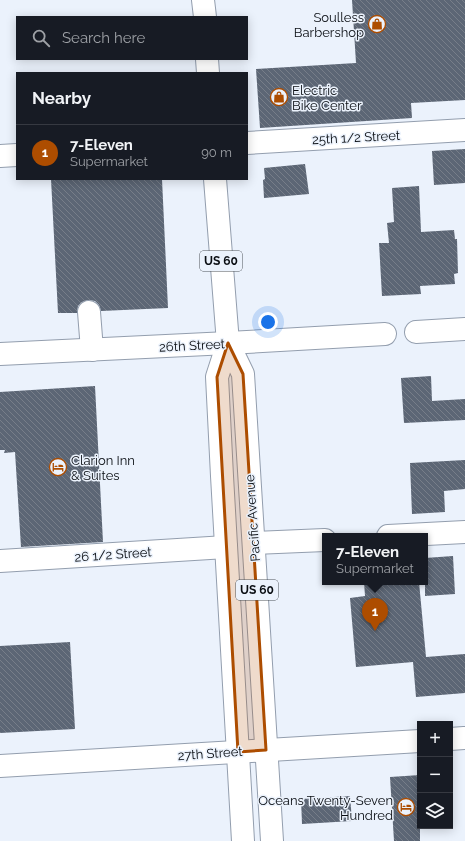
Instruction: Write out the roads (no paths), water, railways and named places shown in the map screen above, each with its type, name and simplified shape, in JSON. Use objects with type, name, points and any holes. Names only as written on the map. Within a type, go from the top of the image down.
[{"type":"main road","points":[[203,0],[204,16]]},
{"type":"main road","points":[[207,60],[208,72]]},
{"type":"main road","name":"25th 1/2 Street","points":[[248,143],[465,130]]},
{"type":"main road","points":[[0,156],[16,155]]},
{"type":"main road","name":"Pacific Avenue","points":[[215,180],[228,343],[243,374],[272,841]]},
{"type":"main road","points":[[89,312],[92,350]]},
{"type":"main road","points":[[416,332],[465,329]]},
{"type":"main road","name":"26th Street","points":[[0,354],[385,334]]},
{"type":"main road","name":"Pacific Avenue","points":[[228,343],[217,376],[243,841]]},
{"type":"main road","points":[[428,534],[465,532]]},
{"type":"main road","points":[[254,543],[322,540]]},
{"type":"main road","name":"26 1/2 Street","points":[[0,561],[226,547]]},
{"type":"main road","name":"27th Street","points":[[0,766],[417,741]]},
{"type":"place","name":"Soulless Barbershop","points":[[377,24]]},
{"type":"place","name":"Electric Bike Center","points":[[279,97]]},
{"type":"place","name":"Clarion Inn & Suites","points":[[58,467]]},
{"type":"place","name":"7-Eleven","points":[[375,631]]},
{"type":"place","name":"Oceans Twenty-Seven Hundred","points":[[406,807]]}]
